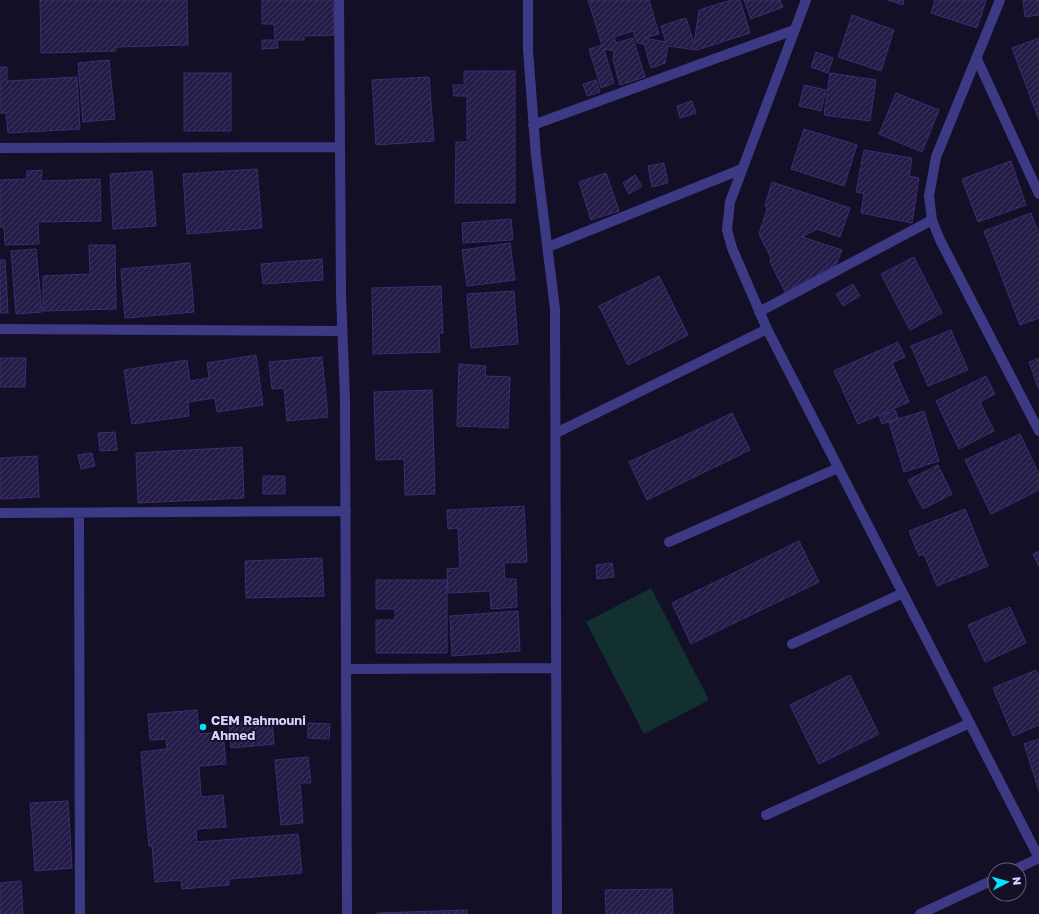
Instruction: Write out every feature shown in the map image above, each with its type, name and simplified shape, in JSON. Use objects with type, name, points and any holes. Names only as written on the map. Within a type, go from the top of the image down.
[{"type":"street","points":[[339,0],[342,331],[346,398],[347,914]]},
{"type":"street","points":[[529,0],[528,50],[534,125],[555,308],[557,914]]},
{"type":"street","points":[[806,0],[730,202],[727,230],[732,248],[767,329],[1039,858],[1027,864]]},
{"type":"street","points":[[1000,0],[936,157],[929,196],[932,220],[940,240],[1039,431]]},
{"type":"street","points":[[534,125],[794,30]]},
{"type":"street","points":[[976,59],[1039,194]]},
{"type":"street","points":[[0,148],[340,147]]},
{"type":"street","points":[[548,247],[742,169]]},
{"type":"street","points":[[759,312],[932,220]]},
{"type":"street","points":[[0,329],[342,331]]},
{"type":"street","points":[[556,433],[767,329]]},
{"type":"street","points":[[669,542],[838,468]]},
{"type":"street","points":[[0,513],[346,511]]},
{"type":"street","points":[[79,513],[80,914]]},
{"type":"street","points":[[792,644],[903,593]]},
{"type":"street","points":[[347,669],[556,668]]},
{"type":"street","points":[[766,815],[970,723]]},
{"type":"street","points":[[920,914],[987,883]]},
{"type":"green space","points":[[651,588],[709,700],[644,734],[586,622]]},
{"type":"building","points":[[40,0],[187,0],[188,45],[116,47],[116,51],[41,53]]},
{"type":"building","points":[[262,0],[333,0],[334,35],[304,36],[304,40],[277,40],[278,48],[262,49],[262,40],[275,40],[274,24],[262,24]]},
{"type":"building","points":[[588,0],[649,0],[659,34],[644,38],[666,42],[661,26],[686,18],[694,43],[699,10],[731,0],[740,0],[750,33],[697,50],[668,46],[665,63],[651,68],[644,44],[637,43],[633,31],[614,37],[616,43],[633,38],[645,77],[620,85],[613,60],[614,51],[604,49],[614,83],[601,88],[589,49],[602,45]]},
{"type":"building","points":[[744,0],[780,0],[783,7],[751,19]]},
{"type":"building","points":[[888,0],[904,0],[903,5]]},
{"type":"building","points":[[935,0],[986,0],[977,28],[931,13]]},
{"type":"building","points":[[1023,0],[1039,0],[1039,15],[1025,17]]},
{"type":"building","points":[[852,15],[894,30],[881,71],[838,57]]},
{"type":"building","points":[[1039,38],[1039,120],[1012,48]]},
{"type":"building","points":[[816,52],[833,58],[828,73],[811,67]]},
{"type":"building","points":[[109,60],[115,119],[83,122],[78,63]]},
{"type":"building","points":[[0,67],[7,67],[7,81],[77,77],[80,129],[8,133],[6,113],[0,113]]},
{"type":"building","points":[[464,71],[515,71],[515,203],[455,203],[456,142],[467,142],[467,96],[454,96],[453,85],[464,85]]},
{"type":"building","points":[[184,73],[231,73],[231,131],[184,131]]},
{"type":"building","points":[[830,73],[876,80],[870,121],[824,115]]},
{"type":"building","points":[[429,77],[434,141],[376,145],[372,80]]},
{"type":"building","points":[[596,80],[600,92],[587,96],[583,84]]},
{"type":"building","points":[[804,85],[826,90],[821,111],[799,106]]},
{"type":"building","points":[[896,93],[939,110],[922,152],[879,134]]},
{"type":"building","points":[[692,101],[696,113],[680,118],[677,106]]},
{"type":"building","points":[[804,129],[857,145],[844,186],[791,169]]},
{"type":"building","points":[[864,150],[912,158],[909,176],[919,178],[912,223],[861,213],[864,194],[856,192]]},
{"type":"building","points":[[1011,161],[1026,205],[978,222],[962,179]]},
{"type":"building","points":[[664,163],[668,183],[652,187],[648,166]]},
{"type":"building","points":[[257,169],[262,228],[187,234],[183,174]]},
{"type":"building","points":[[42,170],[41,181],[100,179],[101,221],[38,222],[39,244],[5,245],[4,227],[0,227],[0,180],[27,179],[27,171]]},
{"type":"building","points":[[152,171],[156,226],[113,229],[110,174]]},
{"type":"building","points":[[606,173],[619,211],[591,220],[579,182]]},
{"type":"building","points":[[635,175],[642,186],[629,194],[623,183]]},
{"type":"building","points":[[772,182],[850,208],[840,237],[817,229],[802,237],[842,250],[836,265],[785,292],[770,262],[771,258],[759,234],[767,209],[765,205]]},
{"type":"building","points":[[1031,213],[1039,234],[1039,318],[1020,325],[984,231]]},
{"type":"building","points":[[511,219],[513,240],[463,243],[462,223]]},
{"type":"building","points":[[510,243],[515,280],[467,286],[462,250]]},
{"type":"building","points":[[89,245],[115,245],[116,309],[43,311],[43,276],[90,274]]},
{"type":"building","points":[[36,249],[42,312],[16,314],[11,251]]},
{"type":"building","points":[[914,257],[942,313],[910,330],[881,274]]},
{"type":"building","points":[[322,259],[323,280],[263,284],[261,264]]},
{"type":"building","points":[[0,260],[5,260],[8,313],[0,313]]},
{"type":"building","points":[[190,263],[194,312],[125,318],[121,269]]},
{"type":"building","points":[[659,276],[688,335],[628,365],[599,306]]},
{"type":"building","points":[[853,284],[860,296],[843,306],[836,294]]},
{"type":"building","points":[[441,286],[443,333],[439,333],[440,352],[373,354],[372,288]]},
{"type":"building","points":[[514,291],[518,344],[471,348],[467,294]]},
{"type":"building","points":[[951,330],[968,370],[928,386],[911,346]]},
{"type":"building","points":[[898,342],[905,357],[892,363],[909,402],[858,424],[834,371]]},
{"type":"building","points":[[256,355],[263,405],[217,412],[215,398],[188,402],[189,416],[132,424],[124,370],[187,360],[190,381],[209,378],[207,363]]},
{"type":"building","points":[[322,357],[328,417],[287,421],[284,388],[272,389],[269,362]]},
{"type":"building","points":[[0,358],[26,358],[25,387],[0,387]]},
{"type":"building","points":[[1039,358],[1039,390],[1029,362]]},
{"type":"building","points":[[459,364],[486,366],[485,376],[510,377],[508,428],[457,426]]},
{"type":"building","points":[[986,376],[995,394],[980,402],[994,431],[959,449],[936,401]]},
{"type":"building","points":[[432,390],[435,494],[405,495],[404,459],[376,460],[374,392]]},
{"type":"building","points":[[895,410],[898,418],[882,424],[879,416]]},
{"type":"building","points":[[924,411],[939,461],[904,472],[889,422]]},
{"type":"building","points":[[732,413],[750,450],[647,500],[629,462]]},
{"type":"building","points":[[115,432],[117,450],[100,451],[98,433]]},
{"type":"building","points":[[1020,434],[1039,474],[1039,490],[991,514],[965,460]]},
{"type":"building","points":[[242,447],[244,498],[138,503],[136,453]]},
{"type":"building","points":[[92,453],[95,466],[81,469],[78,455]]},
{"type":"building","points":[[37,456],[39,497],[0,499],[0,458]]},
{"type":"building","points":[[938,465],[952,494],[923,509],[908,480]]},
{"type":"building","points":[[263,476],[285,476],[285,494],[263,494]]},
{"type":"building","points":[[524,506],[527,562],[504,563],[505,579],[516,579],[517,607],[491,609],[490,591],[448,593],[447,569],[460,568],[458,528],[448,529],[447,510]]},
{"type":"building","points":[[965,509],[988,566],[937,586],[924,554],[919,556],[909,531]]},
{"type":"building","points":[[799,541],[819,582],[691,644],[672,603]]},
{"type":"building","points":[[1039,551],[1039,567],[1033,554]]},
{"type":"building","points":[[322,558],[324,596],[246,598],[245,561]]},
{"type":"building","points":[[612,563],[614,577],[597,579],[596,565]]},
{"type":"building","points":[[376,580],[447,580],[447,653],[376,653],[376,620],[395,620],[395,609],[376,609]]},
{"type":"building","points":[[1010,607],[1026,643],[985,662],[968,625]]},
{"type":"building","points":[[518,611],[520,651],[452,656],[450,616]]},
{"type":"building","points":[[1036,670],[1039,677],[1039,725],[1013,736],[993,688]]},
{"type":"building","points":[[850,675],[879,734],[819,764],[790,705]]},
{"type":"building","points":[[197,710],[199,734],[223,732],[226,764],[199,766],[201,797],[223,795],[226,827],[196,829],[197,842],[298,834],[302,873],[229,879],[229,885],[182,889],[181,880],[155,882],[152,846],[149,846],[141,752],[167,749],[166,739],[150,740],[148,714]]},
{"type":"building","points":[[272,720],[274,744],[231,748],[229,723]]},
{"type":"building","points":[[308,723],[330,724],[329,739],[308,738]]},
{"type":"building","points":[[1039,739],[1039,791],[1024,744]]},
{"type":"building","points":[[308,757],[311,783],[300,783],[303,823],[281,825],[275,760]]},
{"type":"building","points":[[68,801],[72,868],[35,871],[30,803]]},
{"type":"building","points":[[21,881],[23,914],[0,914],[0,883]]},
{"type":"building","points":[[672,889],[673,914],[606,914],[605,890]]},
{"type":"building","points":[[467,910],[467,914],[377,914],[377,913]]},
{"type":"place","name":"CEM Rahmouni Ahmed","points":[[203,727]]}]
